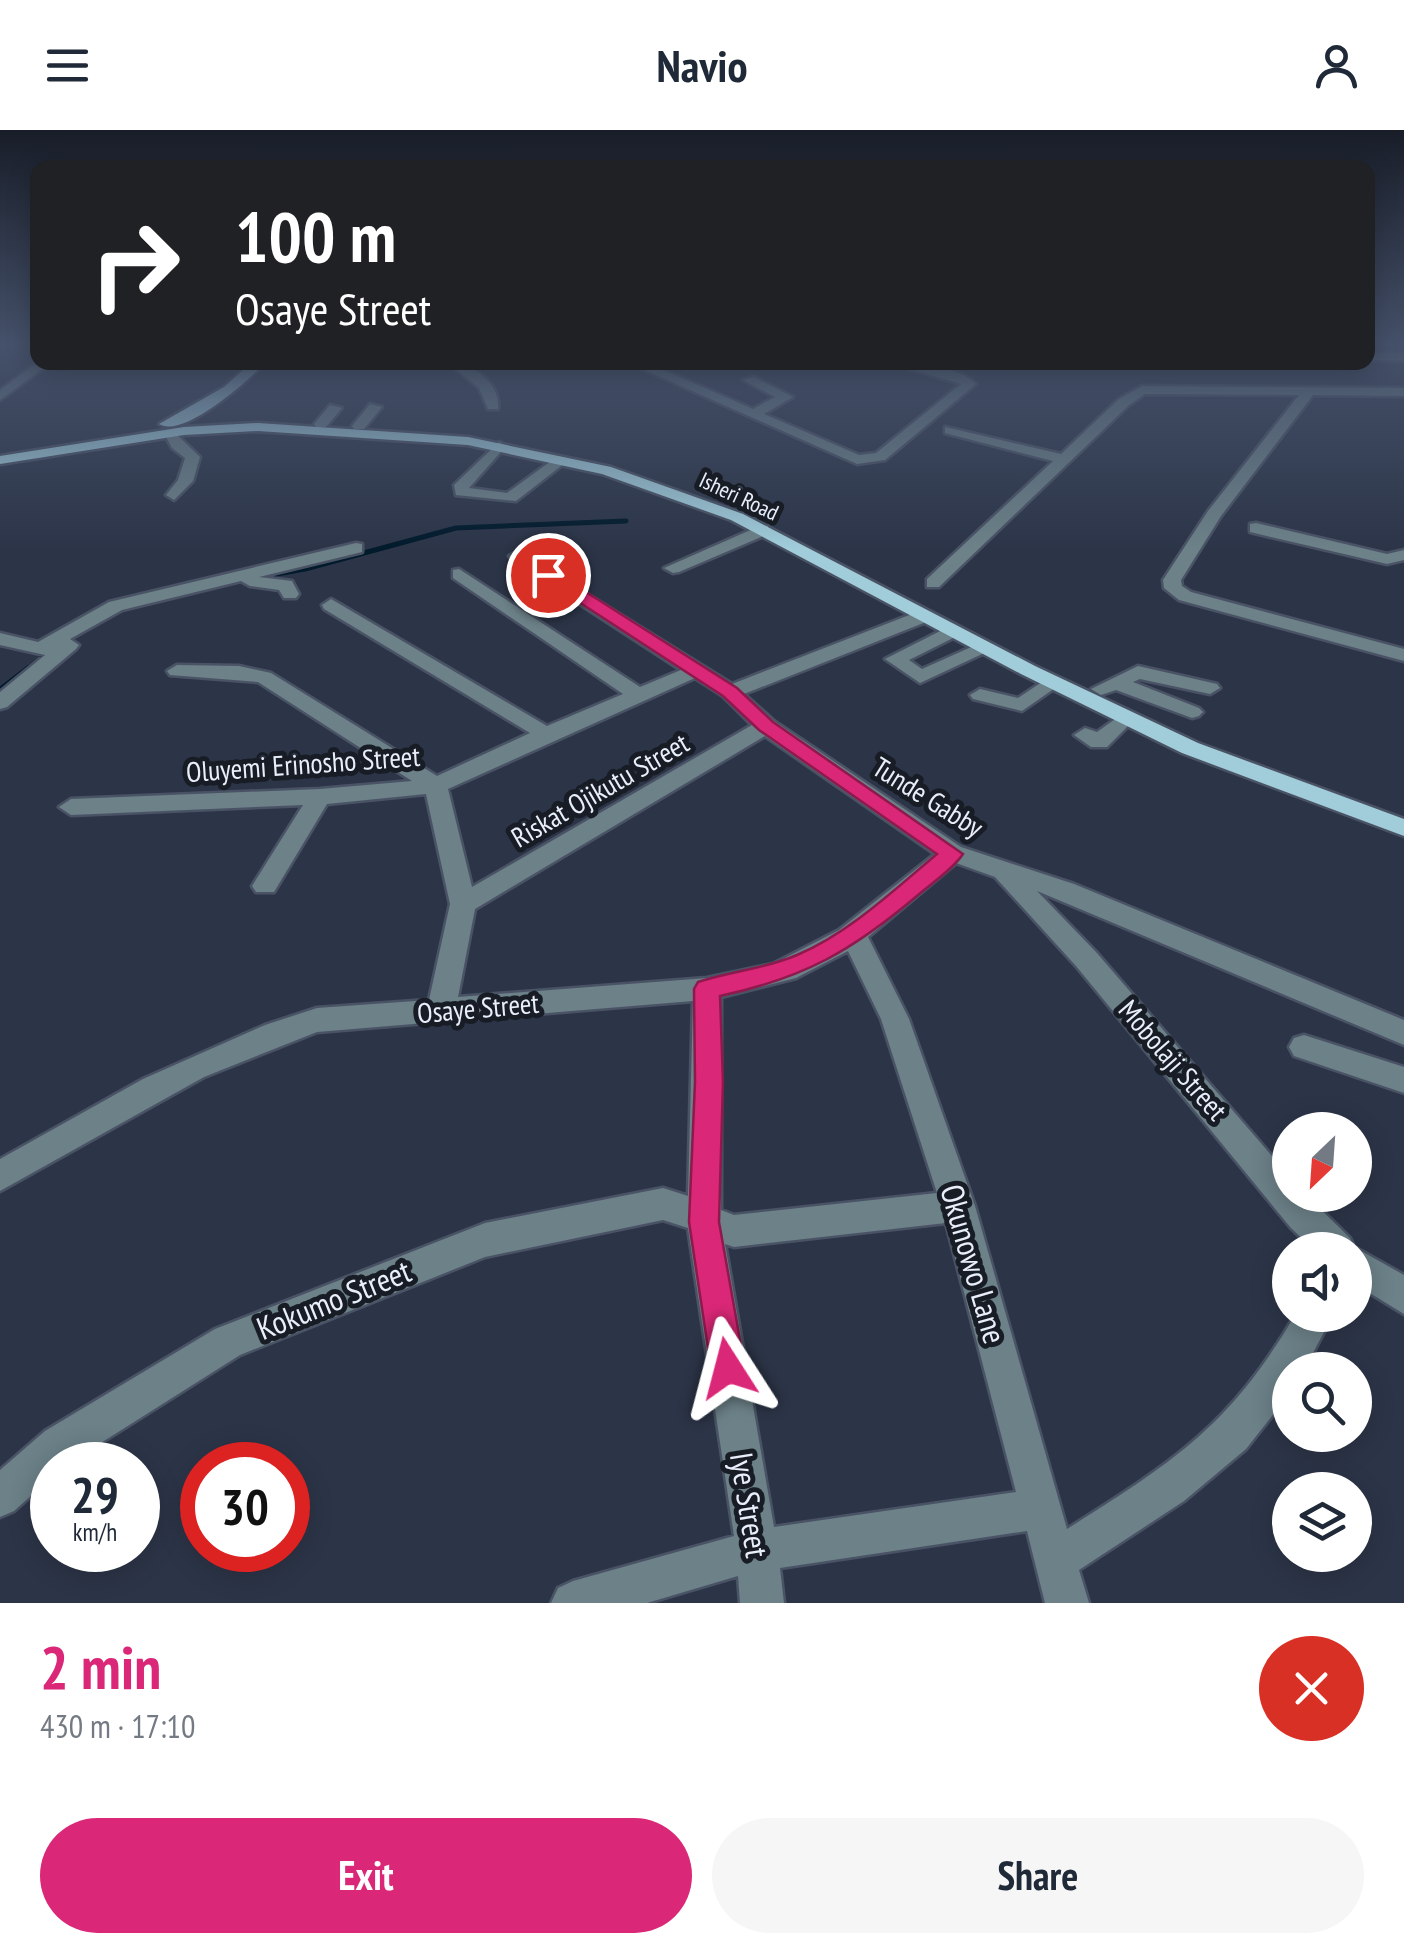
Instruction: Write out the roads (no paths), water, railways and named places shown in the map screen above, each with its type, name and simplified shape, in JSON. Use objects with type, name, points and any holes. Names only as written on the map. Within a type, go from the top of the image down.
[{"type":"main road","points":[[129,433],[178,421],[191,413]]},
{"type":"main road","points":[[191,428],[206,413]]},
{"type":"main road","points":[[191,428],[210,413]]},
{"type":"main road","name":"Isheri Road","points":[[0,457],[129,433],[321,424],[476,435],[548,447],[704,492],[816,543],[956,619],[1108,686],[1196,743],[1404,828]]},
{"type":"main road","name":"Isheri Road","points":[[0,457],[191,428],[392,434],[499,446],[563,459],[691,498],[762,530],[1124,718],[1404,812]]},
{"type":"street","points":[[321,424],[331,413]]},
{"type":"street","points":[[359,426],[370,413]]},
{"type":"street","points":[[747,413],[849,458],[880,457],[935,413]]},
{"type":"street","points":[[752,415],[757,413]]},
{"type":"street","points":[[933,583],[1113,413]]},
{"type":"street","points":[[1292,413],[1214,514],[1172,580],[1173,588],[1185,596],[1404,655]]},
{"type":"street","points":[[174,494],[185,480],[193,458],[177,445],[191,428]]},
{"type":"street","points":[[950,430],[1064,459]]},
{"type":"street","points":[[499,446],[460,488],[462,492],[510,498],[563,459]]},
{"type":"street","points":[[1256,528],[1388,560],[1404,555]]},
{"type":"street","points":[[673,568],[762,530]]},
{"type":"street","points":[[0,703],[49,650],[116,606],[356,548]]},
{"type":"street","name":"Tunde Gabby","points":[[518,556],[730,692],[766,726],[952,854],[1065,891],[1404,1033]]},
{"type":"street","points":[[459,574],[639,695]]},
{"type":"street","points":[[0,639],[49,650],[125,610],[264,579],[286,584],[290,594]]},
{"type":"street","points":[[331,605],[546,734]]},
{"type":"street","points":[[730,692],[924,616]]},
{"type":"street","points":[[952,631],[895,659],[920,677],[985,648]]},
{"type":"street","points":[[177,671],[239,672],[264,677],[436,786],[463,904],[441,1011]]},
{"type":"street","name":"Oluyemi Erinosho Street","points":[[71,807],[320,797],[436,786],[695,671]]},
{"type":"street","points":[[1108,686],[1138,672],[1210,688]]},
{"type":"street","points":[[980,694],[1022,705],[1051,682]]},
{"type":"street","points":[[1108,686],[1192,712]]},
{"type":"street","points":[[1085,735],[1099,742],[1124,718]]},
{"type":"street","name":"Riskat Ojikutu Street","points":[[463,904],[766,726]]},
{"type":"street","points":[[265,886],[320,797]]},
{"type":"street","name":"Osaye Street","points":[[0,1176],[175,1077],[266,1036],[317,1020],[707,989],[763,977],[809,961],[853,934],[952,854]]},
{"type":"street","name":"Mobolaji Street","points":[[1004,872],[1086,959],[1319,1232]]},
{"type":"street","name":"Okunowo Lane","points":[[853,934],[895,1020],[958,1206],[1067,1603]]},
{"type":"street","name":"Iye Street","points":[[707,989],[709,1082],[704,1222],[757,1550],[762,1603]]},
{"type":"street","points":[[1304,1047],[1404,1080]]},
{"type":"street","name":"Kokumo Street","points":[[0,1497],[59,1446],[228,1342],[485,1240],[663,1204],[682,1208],[704,1222],[734,1231],[958,1206]]},
{"type":"street","points":[[1372,1275],[1404,1296]]},
{"type":"street","points":[[1056,1561],[1179,1478],[1232,1435],[1280,1376],[1306,1332]]},
{"type":"street","points":[[574,1603],[757,1550],[1040,1509]]},
{"type":"waterway","points":[[254,578],[305,569],[456,528],[626,521]]},
{"type":"waterway","points":[[26,670],[52,650]]},
{"type":"waterway","points":[[0,690],[29,668]]}]
